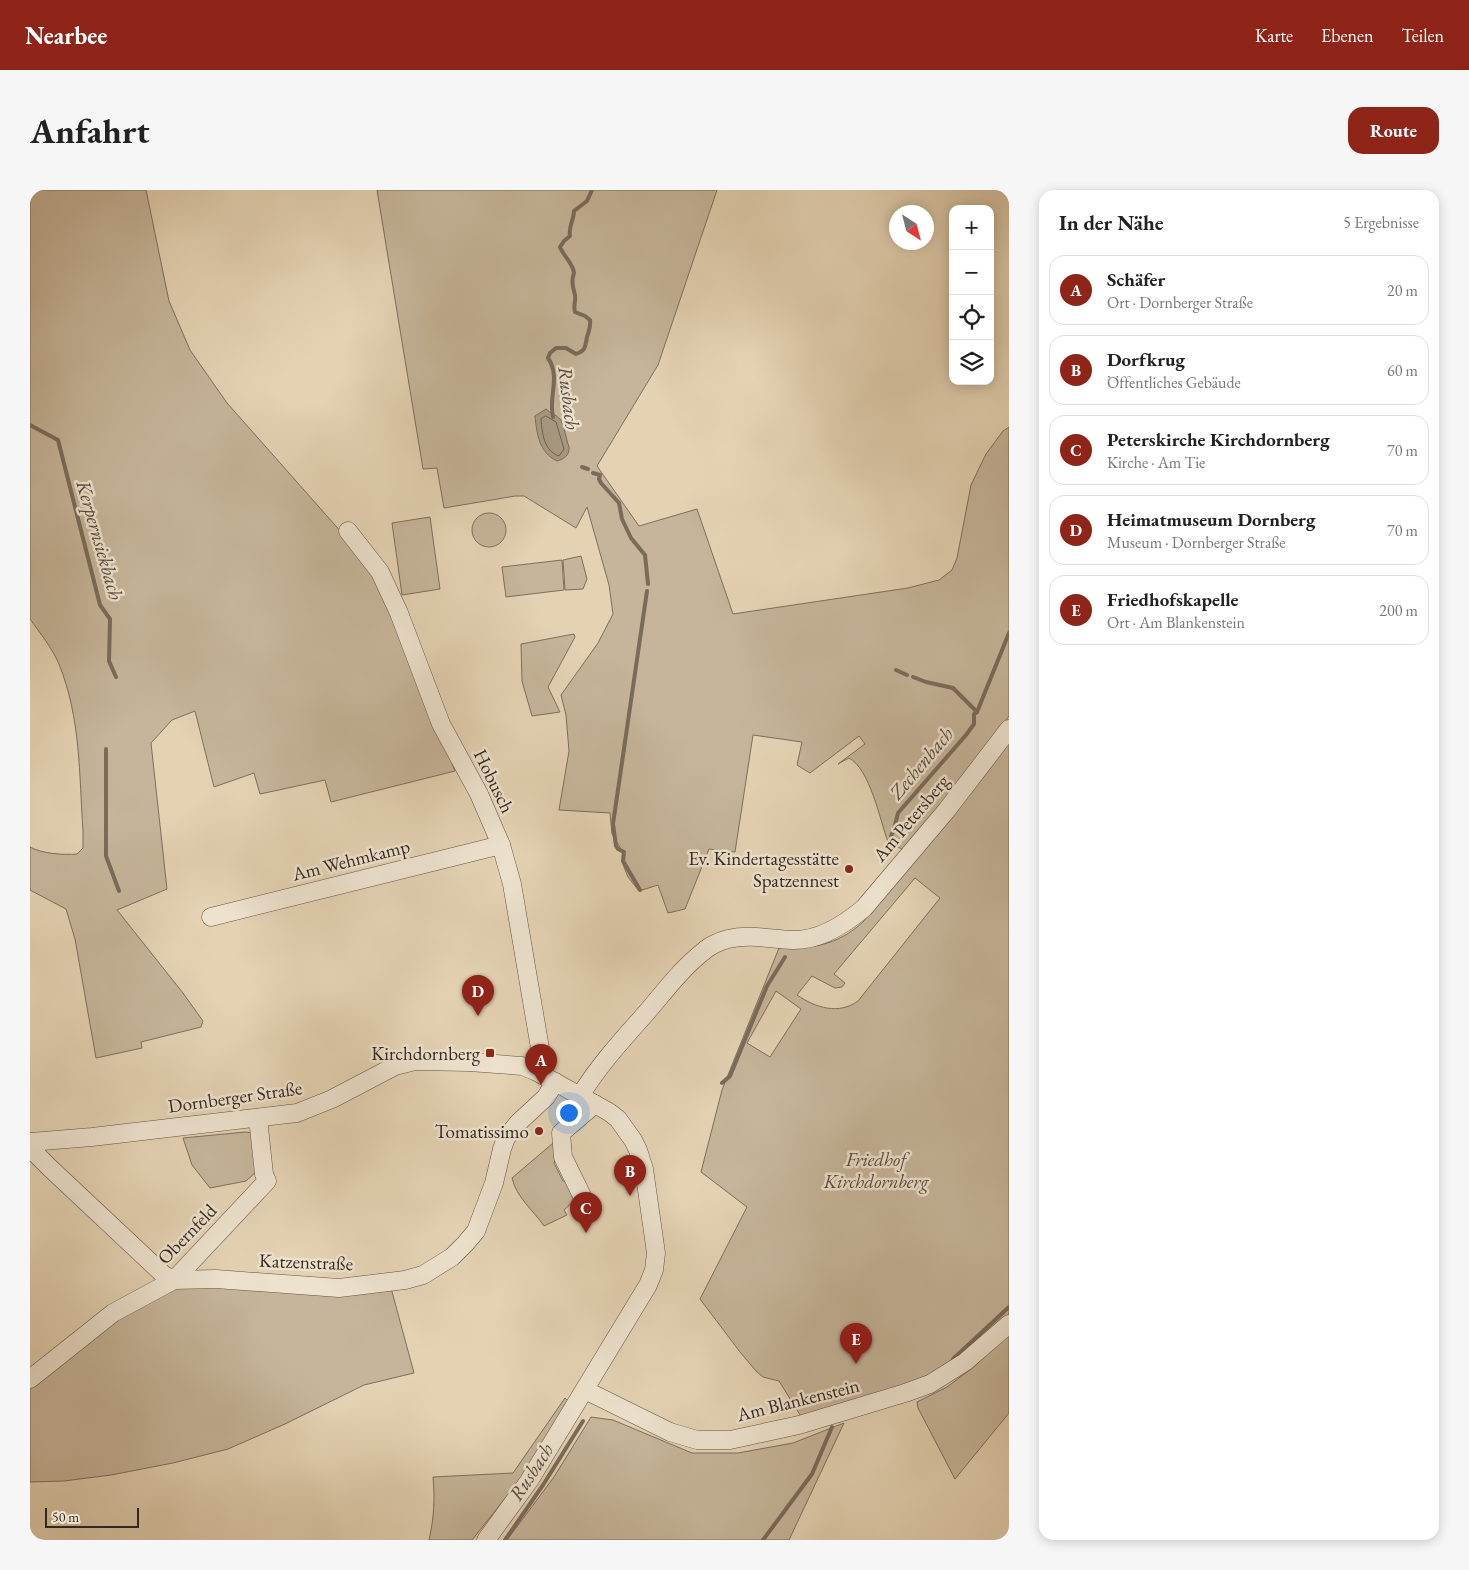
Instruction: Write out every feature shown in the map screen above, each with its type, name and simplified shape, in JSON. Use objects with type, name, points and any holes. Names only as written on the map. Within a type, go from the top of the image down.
[{"type":"street","name":"Hobusch","points":[[348,531],[380,572],[399,614],[441,724],[479,794],[501,845],[512,884],[541,1054],[535,1071]]},
{"type":"street","name":"Am Petersberg","points":[[588,1208],[563,1157],[561,1133],[588,1100],[593,1075],[683,970],[705,949],[727,939],[755,936],[794,940],[812,937],[828,932],[855,916],[864,908],[946,811],[1009,729]]},
{"type":"street","name":"Am Wehmkamp","points":[[211,917],[501,845]]},
{"type":"street","name":"Dornberger Straße","points":[[31,1142],[288,1114],[308,1109],[395,1066],[415,1061],[522,1066],[535,1071],[588,1100],[618,1119],[627,1129],[638,1150],[644,1169],[656,1253],[654,1270],[648,1285],[529,1481],[486,1540]]},
{"type":"street","name":"Katzenstraße","points":[[174,1280],[216,1278],[339,1288],[423,1276],[452,1257],[476,1231],[494,1183],[506,1138],[518,1123],[546,1096],[555,1082]]},
{"type":"street","name":"Obernfeld","points":[[30,1379],[113,1313],[174,1280],[267,1181],[264,1174],[258,1118]]},
{"type":"street","points":[[31,1142],[37,1155],[50,1168],[164,1275],[174,1280]]},
{"type":"street","name":"Am Blankenstein","points":[[585,1390],[670,1432],[697,1440],[730,1440],[799,1426],[930,1384],[965,1362],[1009,1324]]},
{"type":"green space","points":[[30,190],[146,190],[169,301],[190,350],[227,403],[375,573],[411,658],[455,771],[331,802],[325,780],[260,794],[254,773],[214,787],[195,711],[172,720],[151,743],[167,889],[117,910],[203,1021],[201,1027],[141,1042],[142,1048],[96,1058],[75,939],[66,909],[30,890],[30,847],[53,854],[77,854],[83,848],[83,831],[78,747],[66,685],[56,658],[30,619]]},
{"type":"green space","points":[[377,190],[717,190],[658,365],[597,466],[639,526],[697,509],[733,614],[908,588],[939,580],[952,570],[957,558],[971,485],[986,454],[1003,431],[1009,427],[1009,716],[966,778],[904,850],[888,842],[878,809],[863,773],[849,758],[838,764],[865,744],[859,736],[810,773],[797,765],[802,742],[753,735],[735,852],[709,849],[685,909],[668,913],[658,885],[639,891],[628,877],[622,862],[624,854],[612,834],[610,813],[559,810],[569,751],[566,715],[561,695],[598,643],[613,614],[609,585],[587,507],[576,528],[524,496],[444,508],[437,468],[423,469]]},
{"type":"green space","points":[[489,513],[501,518],[506,530],[501,542],[489,547],[477,542],[472,530],[477,518]]},
{"type":"green space","points":[[430,517],[440,589],[402,595],[392,523]]},
{"type":"green space","points":[[581,556],[587,579],[583,589],[565,590],[563,560]]},
{"type":"green space","points":[[562,560],[564,590],[506,597],[502,567]]},
{"type":"green space","points":[[574,634],[575,637],[548,687],[560,712],[532,716],[522,681],[521,644]]},
{"type":"green space","name":"Friedhof Kirchdornberg","points":[[1009,740],[1009,1318],[964,1356],[919,1384],[802,1418],[779,1381],[763,1377],[756,1371],[700,1299],[747,1207],[701,1172],[722,1090],[779,948],[814,946],[834,941],[863,922],[986,774]],"holes":[[[915,878],[940,898],[858,1001],[843,1008],[835,1009],[820,1006],[797,995],[812,976],[835,988],[842,987],[845,983],[834,974]],[[776,991],[801,1009],[770,1057],[747,1043]]]},
{"type":"green space","points":[[245,1132],[254,1133],[256,1172],[246,1181],[210,1188],[192,1165],[183,1138]]},
{"type":"green space","points":[[553,1143],[557,1153],[554,1163],[563,1181],[569,1182],[577,1198],[564,1210],[567,1215],[544,1226],[521,1198],[512,1178]]},
{"type":"green space","points":[[191,1285],[391,1288],[414,1373],[364,1385],[285,1424],[228,1449],[173,1463],[111,1475],[64,1481],[30,1482],[30,1385],[107,1323],[154,1294]]},
{"type":"green space","points":[[1009,1334],[1009,1413],[955,1479],[918,1408],[917,1402],[947,1387],[971,1369]]},
{"type":"green space","points":[[565,1398],[568,1401],[522,1477],[472,1540],[429,1540],[434,1509],[433,1477],[513,1473]]},
{"type":"green space","points":[[591,1417],[613,1420],[692,1453],[738,1453],[793,1443],[844,1423],[789,1540],[507,1540],[554,1477]]},
{"type":"water","points":[[546,409],[560,419],[569,447],[569,452],[566,456],[557,461],[546,453],[538,436],[535,416]]},
{"type":"waterway","name":"Rusbach","points":[[553,417],[554,372],[548,358],[550,353],[556,348],[566,348],[576,354],[582,351],[590,325],[590,320],[575,312],[572,281],[574,273],[560,247],[570,236],[574,211],[587,201],[592,190]]},
{"type":"waterway","name":"Kerpernsiekbach","points":[[30,425],[58,440],[100,605],[110,619],[109,661],[116,677]]},
{"type":"waterway","name":"Rusbach","points":[[582,467],[588,469]]},
{"type":"waterway","name":"Rusbach","points":[[593,473],[600,475],[601,483],[619,503],[622,519],[631,538],[645,555],[648,584]]},
{"type":"waterway","name":"Rusbach","points":[[640,890],[623,861],[624,852],[616,846],[613,824],[647,591]]},
{"type":"waterway","name":"Zechenbach","points":[[891,836],[898,813],[974,724],[974,714],[977,712],[1009,633]]},
{"type":"waterway","name":"Zechenbach","points":[[896,670],[907,675]]},
{"type":"waterway","name":"Zechenbach","points":[[913,677],[953,688],[977,712]]},
{"type":"waterway","name":"Kerpernsiekbach","points":[[106,749],[106,856],[119,891]]},
{"type":"waterway","name":"Zechenbach","points":[[722,1083],[730,1076],[767,986],[785,957]]},
{"type":"waterway","points":[[953,1359],[1009,1307]]},
{"type":"waterway","name":"Rusbach","points":[[505,1540],[543,1485],[583,1421]]},
{"type":"waterway","points":[[763,1540],[812,1474],[832,1427]]},
{"type":"place","name":"Ev. Kindertagesstätte Spatzennest","points":[[849,869]]},
{"type":"place","name":"Heimatmuseum Dornberg","points":[[478,1016]]},
{"type":"place","name":"Kirchdornberg","points":[[490,1053]]},
{"type":"place","name":"Schäfer","points":[[541,1085]]},
{"type":"place","name":"Tomatissimo","points":[[539,1131]]},
{"type":"place","name":"Dorfkrug","points":[[630,1196]]},
{"type":"place","name":"Peterskirche Kirchdornberg","points":[[586,1233]]},
{"type":"place","name":"Friedhofskapelle","points":[[856,1364]]}]
